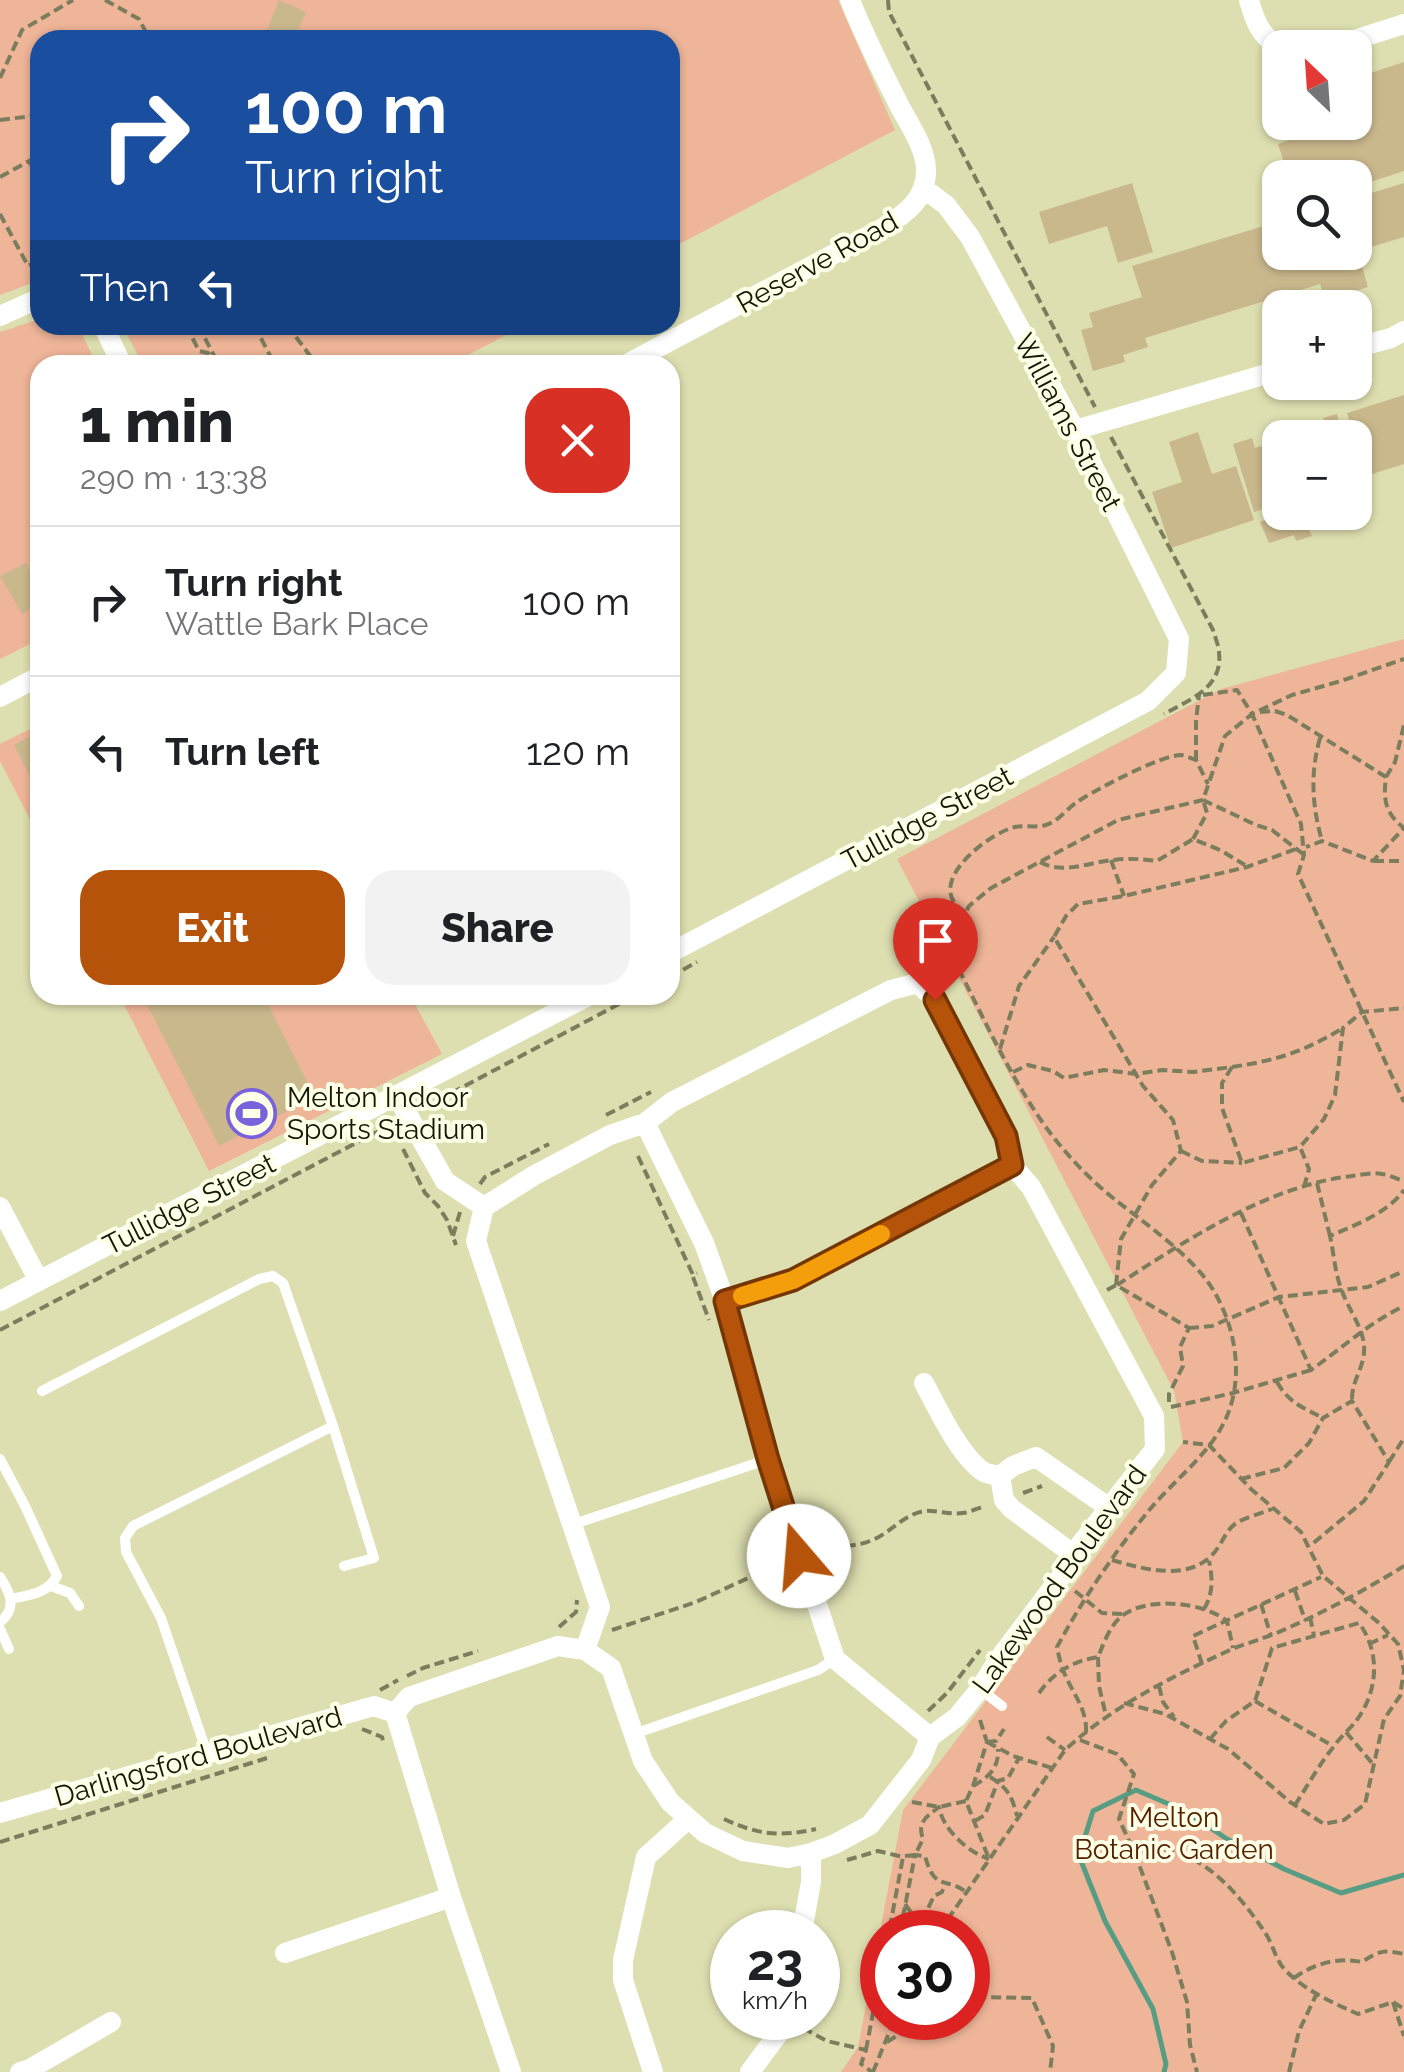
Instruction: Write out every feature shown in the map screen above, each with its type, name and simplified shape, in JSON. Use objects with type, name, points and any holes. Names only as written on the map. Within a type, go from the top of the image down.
[{"type":"street","name":"Reserve Road","points":[[644,355],[911,210],[923,188],[926,169],[920,146],[850,0]]},
{"type":"street","points":[[1249,0],[1262,32]]},
{"type":"street","points":[[1372,34],[1404,24]]},
{"type":"street","name":"Williams Street","points":[[923,188],[946,205],[970,237],[1074,430],[1179,639],[1176,673]]},
{"type":"street","points":[[0,316],[30,302]]},
{"type":"street","points":[[1372,343],[1404,331]]},
{"type":"street","points":[[1074,430],[1262,375]]},
{"type":"street","name":"Tullidge Street","points":[[680,948],[1148,701],[1176,673]]},
{"type":"street","points":[[0,697],[30,681]]},
{"type":"street","name":"Lakewood Boulevard","points":[[477,1202],[635,1126],[672,1102],[890,990],[918,983],[935,1000],[1006,1136],[1012,1165],[1032,1186],[1154,1416],[1156,1449],[1073,1554],[1060,1578],[974,1696],[957,1717],[924,1731],[921,1760],[870,1825],[811,1862],[743,1851],[705,1834],[670,1802],[643,1761],[611,1668],[585,1650]]},
{"type":"street","name":"Tullidge Street","points":[[0,1301],[571,1005]]},
{"type":"street","points":[[398,1096],[446,1181],[477,1202],[476,1241],[600,1607],[585,1650]]},
{"type":"street","points":[[635,1126],[704,1243],[725,1301],[768,1459],[835,1659],[924,1731]]},
{"type":"street","points":[[725,1301],[793,1280],[1012,1165]]},
{"type":"street","points":[[0,1208],[39,1281]]},
{"type":"street","points":[[924,1383],[947,1426],[986,1474],[1000,1476],[1036,1457],[1108,1507]]},
{"type":"street","points":[[1000,1476],[1004,1500],[1012,1509],[1073,1554]]},
{"type":"street","name":"Darlingsford Boulevard","points":[[0,1813],[374,1706],[386,1710],[409,1697],[558,1646],[585,1650]]},
{"type":"street","points":[[386,1710],[511,2072]]},
{"type":"street","points":[[653,2072],[623,1980],[623,1960],[646,1857],[688,1818]]},
{"type":"street","points":[[805,1910],[811,1862]]},
{"type":"street","points":[[286,1953],[451,1897]]},
{"type":"street","points":[[20,2072],[30,2070],[111,2022]]},
{"type":"street","points":[[750,2072],[772,2040]]},
{"type":"lane","points":[[42,1391],[273,1276],[284,1284],[374,1558],[344,1566]]},
{"type":"lane","points":[[208,1754],[161,1618],[126,1552],[125,1538],[133,1526],[333,1426]]},
{"type":"lane","points":[[574,1524],[768,1459]]},
{"type":"lane","points":[[0,1460],[57,1576],[51,1586],[38,1594],[11,1600]]},
{"type":"lane","points":[[0,1577],[11,1600],[11,1608],[0,1626],[8,1649]]},
{"type":"lane","points":[[51,1586],[70,1593],[78,1606]]},
{"type":"lane","points":[[634,1734],[818,1670],[835,1659]]},
{"type":"lane","points":[[974,1696],[1002,1706]]},
{"type":"path","points":[[0,78],[22,30],[73,0]]},
{"type":"path","points":[[104,0],[139,19],[145,30]]},
{"type":"path","points":[[888,0],[889,12],[1213,630],[1220,654],[1210,686],[1164,714]]},
{"type":"path","points":[[0,120],[30,116]]},
{"type":"path","points":[[0,176],[29,161]]},
{"type":"path","points":[[0,214],[30,265]]},
{"type":"path","points":[[191,335],[199,351],[210,352]]},
{"type":"path","points":[[202,335],[212,355]]},
{"type":"path","points":[[1040,862],[1053,869],[1111,860],[1157,861],[1193,839],[1207,813],[1203,800],[1226,736],[1254,713],[1292,695],[1404,660]]},
{"type":"path","points":[[1182,697],[1238,690],[1254,713],[1301,824],[1304,855]]},
{"type":"path","points":[[1200,695],[1196,760],[1208,785]]},
{"type":"path","points":[[1254,713],[1275,711],[1287,715],[1386,777]]},
{"type":"path","points":[[1373,861],[1404,828],[1393,820],[1383,798],[1404,725]]},
{"type":"path","points":[[1320,738],[1313,764],[1313,789],[1322,841]]},
{"type":"path","points":[[965,912],[954,902],[950,891],[954,874],[988,839],[1015,827],[1048,825],[1077,802],[1151,764],[1180,755],[1196,760]]},
{"type":"path","points":[[1086,1732],[1081,1705],[1063,1671],[1057,1647],[1112,1560],[1222,1428],[1236,1386],[1236,1352],[1224,1308],[1203,1276],[1083,1170],[1046,1127],[950,952],[952,938],[969,906],[991,888],[1118,820],[1203,800],[1272,830],[1304,855]]},
{"type":"path","points":[[1193,839],[1247,866]]},
{"type":"path","points":[[1404,862],[1373,861],[1322,841],[1306,846],[1298,874],[1404,1102]]},
{"type":"path","points":[[1000,1049],[1019,986],[1078,904],[1247,866],[1296,849]]},
{"type":"path","points":[[1111,860],[1124,896]]},
{"type":"path","points":[[1054,938],[1136,1074],[1174,1120],[1181,1152]]},
{"type":"path","points":[[680,972],[705,958]]},
{"type":"path","points":[[0,1330],[617,1005]]},
{"type":"path","points":[[1013,1072],[1028,1065],[1054,1071],[1064,1078],[1104,1070],[1136,1074],[1232,1067],[1274,1060],[1310,1048],[1362,1012],[1404,1008]]},
{"type":"path","points":[[1181,1152],[1202,1161],[1242,1163],[1300,1147],[1324,1119],[1335,1095],[1344,1028]]},
{"type":"path","points":[[1232,1067],[1222,1083],[1222,1108],[1242,1163]]},
{"type":"path","points":[[600,1118],[652,1092]]},
{"type":"path","points":[[616,1110],[635,1126],[692,1275],[713,1267]]},
{"type":"path","points":[[400,1142],[425,1193],[438,1206],[459,1254]]},
{"type":"path","points":[[453,1236],[460,1212],[477,1202],[485,1177],[550,1143]]},
{"type":"path","points":[[1300,1147],[1309,1170],[1304,1187]]},
{"type":"path","points":[[1116,1285],[1122,1240],[1134,1215],[1152,1184],[1181,1152]]},
{"type":"path","points":[[1091,1298],[1241,1211],[1304,1187],[1332,1178],[1380,1173],[1404,1182]]},
{"type":"path","points":[[1317,1183],[1341,1290],[1362,1334],[1364,1351],[1352,1385],[1352,1400],[1389,1462]]},
{"type":"path","points":[[1330,1236],[1376,1215],[1404,1190]]},
{"type":"path","points":[[1241,1211],[1311,1370]]},
{"type":"path","points":[[1116,1285],[1189,1328],[1212,1326],[1279,1297],[1368,1288],[1404,1271]]},
{"type":"path","points":[[1189,1328],[1180,1347],[1183,1366],[1168,1394],[1170,1407],[1311,1370],[1377,1319],[1404,1306]]},
{"type":"path","points":[[1277,1382],[1285,1396],[1323,1418]]},
{"type":"path","points":[[1241,1479],[1284,1468],[1308,1443],[1323,1418],[1352,1400]]},
{"type":"path","points":[[1309,1546],[1364,1501],[1404,1438]]},
{"type":"path","points":[[1124,1703],[1165,1714],[1228,1749],[1324,1824],[1344,1820],[1365,1804],[1384,1719],[1400,1696],[1404,1670],[1398,1644],[1390,1634],[1323,1576],[1302,1532],[1208,1445],[1183,1442]]},
{"type":"path","points":[[1004,1500],[1052,1484]]},
{"type":"path","points":[[1112,1560],[1133,1567],[1180,1571],[1209,1559],[1238,1522],[1274,1508]]},
{"type":"path","points":[[1204,1609],[1210,1598],[1209,1559]]},
{"type":"path","points":[[954,1910],[1065,1750],[1106,1716],[1124,1703],[1234,1648],[1271,1636],[1350,1599],[1404,1566]]},
{"type":"path","points":[[1202,1664],[1193,1636],[1323,1576]]},
{"type":"path","points":[[1060,1578],[1102,1612],[1124,1614]]},
{"type":"path","points":[[1294,1589],[1314,1636]]},
{"type":"path","points":[[545,1631],[562,1626],[576,1612],[577,1600]]},
{"type":"path","points":[[1106,1716],[1098,1656],[1124,1614],[1149,1604],[1169,1603],[1210,1610],[1227,1620],[1234,1648]]},
{"type":"path","points":[[1261,1604],[1271,1636]]},
{"type":"path","points":[[1257,1640],[1272,1648],[1359,1624],[1369,1644],[1374,1678],[1370,1697],[1295,1805]]},
{"type":"path","points":[[1369,1644],[1390,1634]]},
{"type":"path","points":[[924,1731],[930,1708],[946,1694],[985,1643]]},
{"type":"path","points":[[373,1734],[386,1710],[381,1688],[423,1668],[492,1647]]},
{"type":"path","points":[[1210,1739],[1255,1701],[1272,1648]]},
{"type":"path","points":[[1039,1693],[1049,1679],[1074,1661],[1098,1656]]},
{"type":"path","points":[[1159,1686],[1163,1702],[1177,1720]]},
{"type":"path","points":[[896,1794],[914,1803],[939,1807],[966,1801],[987,1742],[974,1696]]},
{"type":"path","points":[[1255,1701],[1333,1746]]},
{"type":"path","points":[[360,1728],[382,1738],[386,1751]]},
{"type":"path","points":[[987,1742],[996,1740],[1004,1729]]},
{"type":"path","points":[[1346,1732],[1373,1765]]},
{"type":"path","points":[[1047,1738],[1065,1750]]},
{"type":"path","points":[[1077,1739],[1118,1754],[1134,1774],[1119,1818],[1172,1952],[1187,2002],[1190,2045],[1197,2072]]},
{"type":"path","points":[[987,1742],[1052,1768]]},
{"type":"path","points":[[974,1786],[990,1777],[998,1749]]},
{"type":"path","points":[[974,1820],[985,1815],[998,1782],[1008,1778],[1019,1758]]},
{"type":"path","points":[[0,1842],[266,1759]]},
{"type":"path","points":[[990,1777],[1005,1786],[1018,1818]]},
{"type":"path","points":[[966,1801],[989,1860]]},
{"type":"path","points":[[904,1910],[915,1855],[923,1839],[921,1822],[939,1807]]},
{"type":"path","points":[[939,1807],[958,1839],[989,1860]]},
{"type":"path","points":[[715,1815],[747,1830],[787,1835],[829,1826]]},
{"type":"path","points":[[1135,1854],[1162,1848],[1201,1864],[1226,1883],[1266,1933],[1280,1964],[1316,1993],[1358,2014],[1393,2002]]},
{"type":"path","points":[[811,1862],[878,1851],[904,1857],[925,1856],[929,1871],[945,1884],[958,1885],[966,1892]]},
{"type":"path","points":[[893,1910],[904,1857]]},
{"type":"path","points":[[927,1910],[945,1884]]},
{"type":"path","points":[[905,1904],[910,1910]]},
{"type":"path","points":[[1294,1978],[1318,1964],[1347,1959],[1362,1962],[1385,1950],[1404,1954]]},
{"type":"path","points":[[1288,2072],[1316,1993]]},
{"type":"path","points":[[990,1997],[1032,1998],[1053,2046],[1050,2072]]},
{"type":"path","points":[[1393,2002],[1404,2009]]},
{"type":"path","points":[[1393,2002],[1404,2036]]},
{"type":"path","points":[[826,2040],[866,2050]]},
{"type":"path","points":[[856,2072],[868,2040]]},
{"type":"path","points":[[862,2064],[872,2072],[885,2040]]},
{"type":"path","points":[[884,2043],[889,2040]]},
{"type":"green space","points":[[0,0],[838,0],[895,130],[680,244],[680,30],[30,30],[30,284],[0,295]]},
{"type":"green space","points":[[30,322],[30,335],[82,335],[92,355],[30,355],[30,644],[0,659],[0,332]]},
{"type":"green space","points":[[127,335],[506,335],[468,355],[138,355]]},
{"type":"green space","name":"Melton Botanic Garden","points":[[1404,639],[1404,2072],[841,2072],[858,2047],[860,2036],[860,2040],[990,2040],[990,1910],[884,1910],[903,1810],[1183,1442],[1174,1391],[897,859],[1221,689]]},
{"type":"green space","points":[[30,729],[30,820],[0,761],[0,744]]},
{"type":"green space","name":"Melton Indoor Sports Stadium","points":[[124,1005],[415,1005],[442,1054],[209,1171]]},
{"type":"building","points":[[279,0],[306,12],[298,30],[267,30]]},
{"type":"building","points":[[1404,62],[1404,171],[1372,181],[1372,160],[1283,160],[1278,144],[1290,140],[1372,140],[1372,72]]},
{"type":"building","points":[[1132,183],[1153,252],[1118,263],[1107,226],[1049,244],[1039,212]]},
{"type":"building","points":[[1404,183],[1404,237],[1372,247],[1372,193]]},
{"type":"building","points":[[1262,226],[1262,270],[1363,270],[1368,287],[1322,290],[1320,284],[1301,290],[1262,290],[1262,302],[1145,338],[1148,347],[1123,355],[1125,362],[1093,371],[1081,330],[1093,327],[1089,313],[1142,297],[1132,266]]},
{"type":"building","points":[[1404,395],[1404,464],[1372,474],[1372,420],[1349,420],[1347,413]]},
{"type":"building","points":[[1198,432],[1212,474],[1236,466],[1254,520],[1171,548],[1152,492],[1182,482],[1169,442]]},
{"type":"building","points":[[1252,438],[1255,448],[1262,446],[1262,510],[1254,512],[1233,444]]},
{"type":"building","points":[[1263,530],[1310,530],[1312,536],[1296,541],[1294,535],[1269,543]]},
{"type":"building","points":[[26,563],[30,570],[30,609],[22,614],[0,576]]},
{"type":"building","points":[[30,736],[30,776],[14,745]]},
{"type":"building","name":"Melton Indoor Sports Stadium","points":[[147,1005],[268,1005],[315,1097],[219,1146]]},
{"type":"waterway","points":[[1164,2072],[1166,2064],[1153,2009],[1105,1921],[1079,1856],[1093,1811],[1136,1790],[1185,1811],[1284,1869],[1341,1893],[1404,1875]]},
{"type":"slow traffic","points":[[742,1296],[793,1280],[881,1234]]},
{"type":"place","name":"Melton Indoor Sports Stadium","points":[[252,1113]]},
{"type":"route","points":[[799,1556],[725,1301],[793,1280],[1012,1165],[1006,1136],[935,1000]]}]
